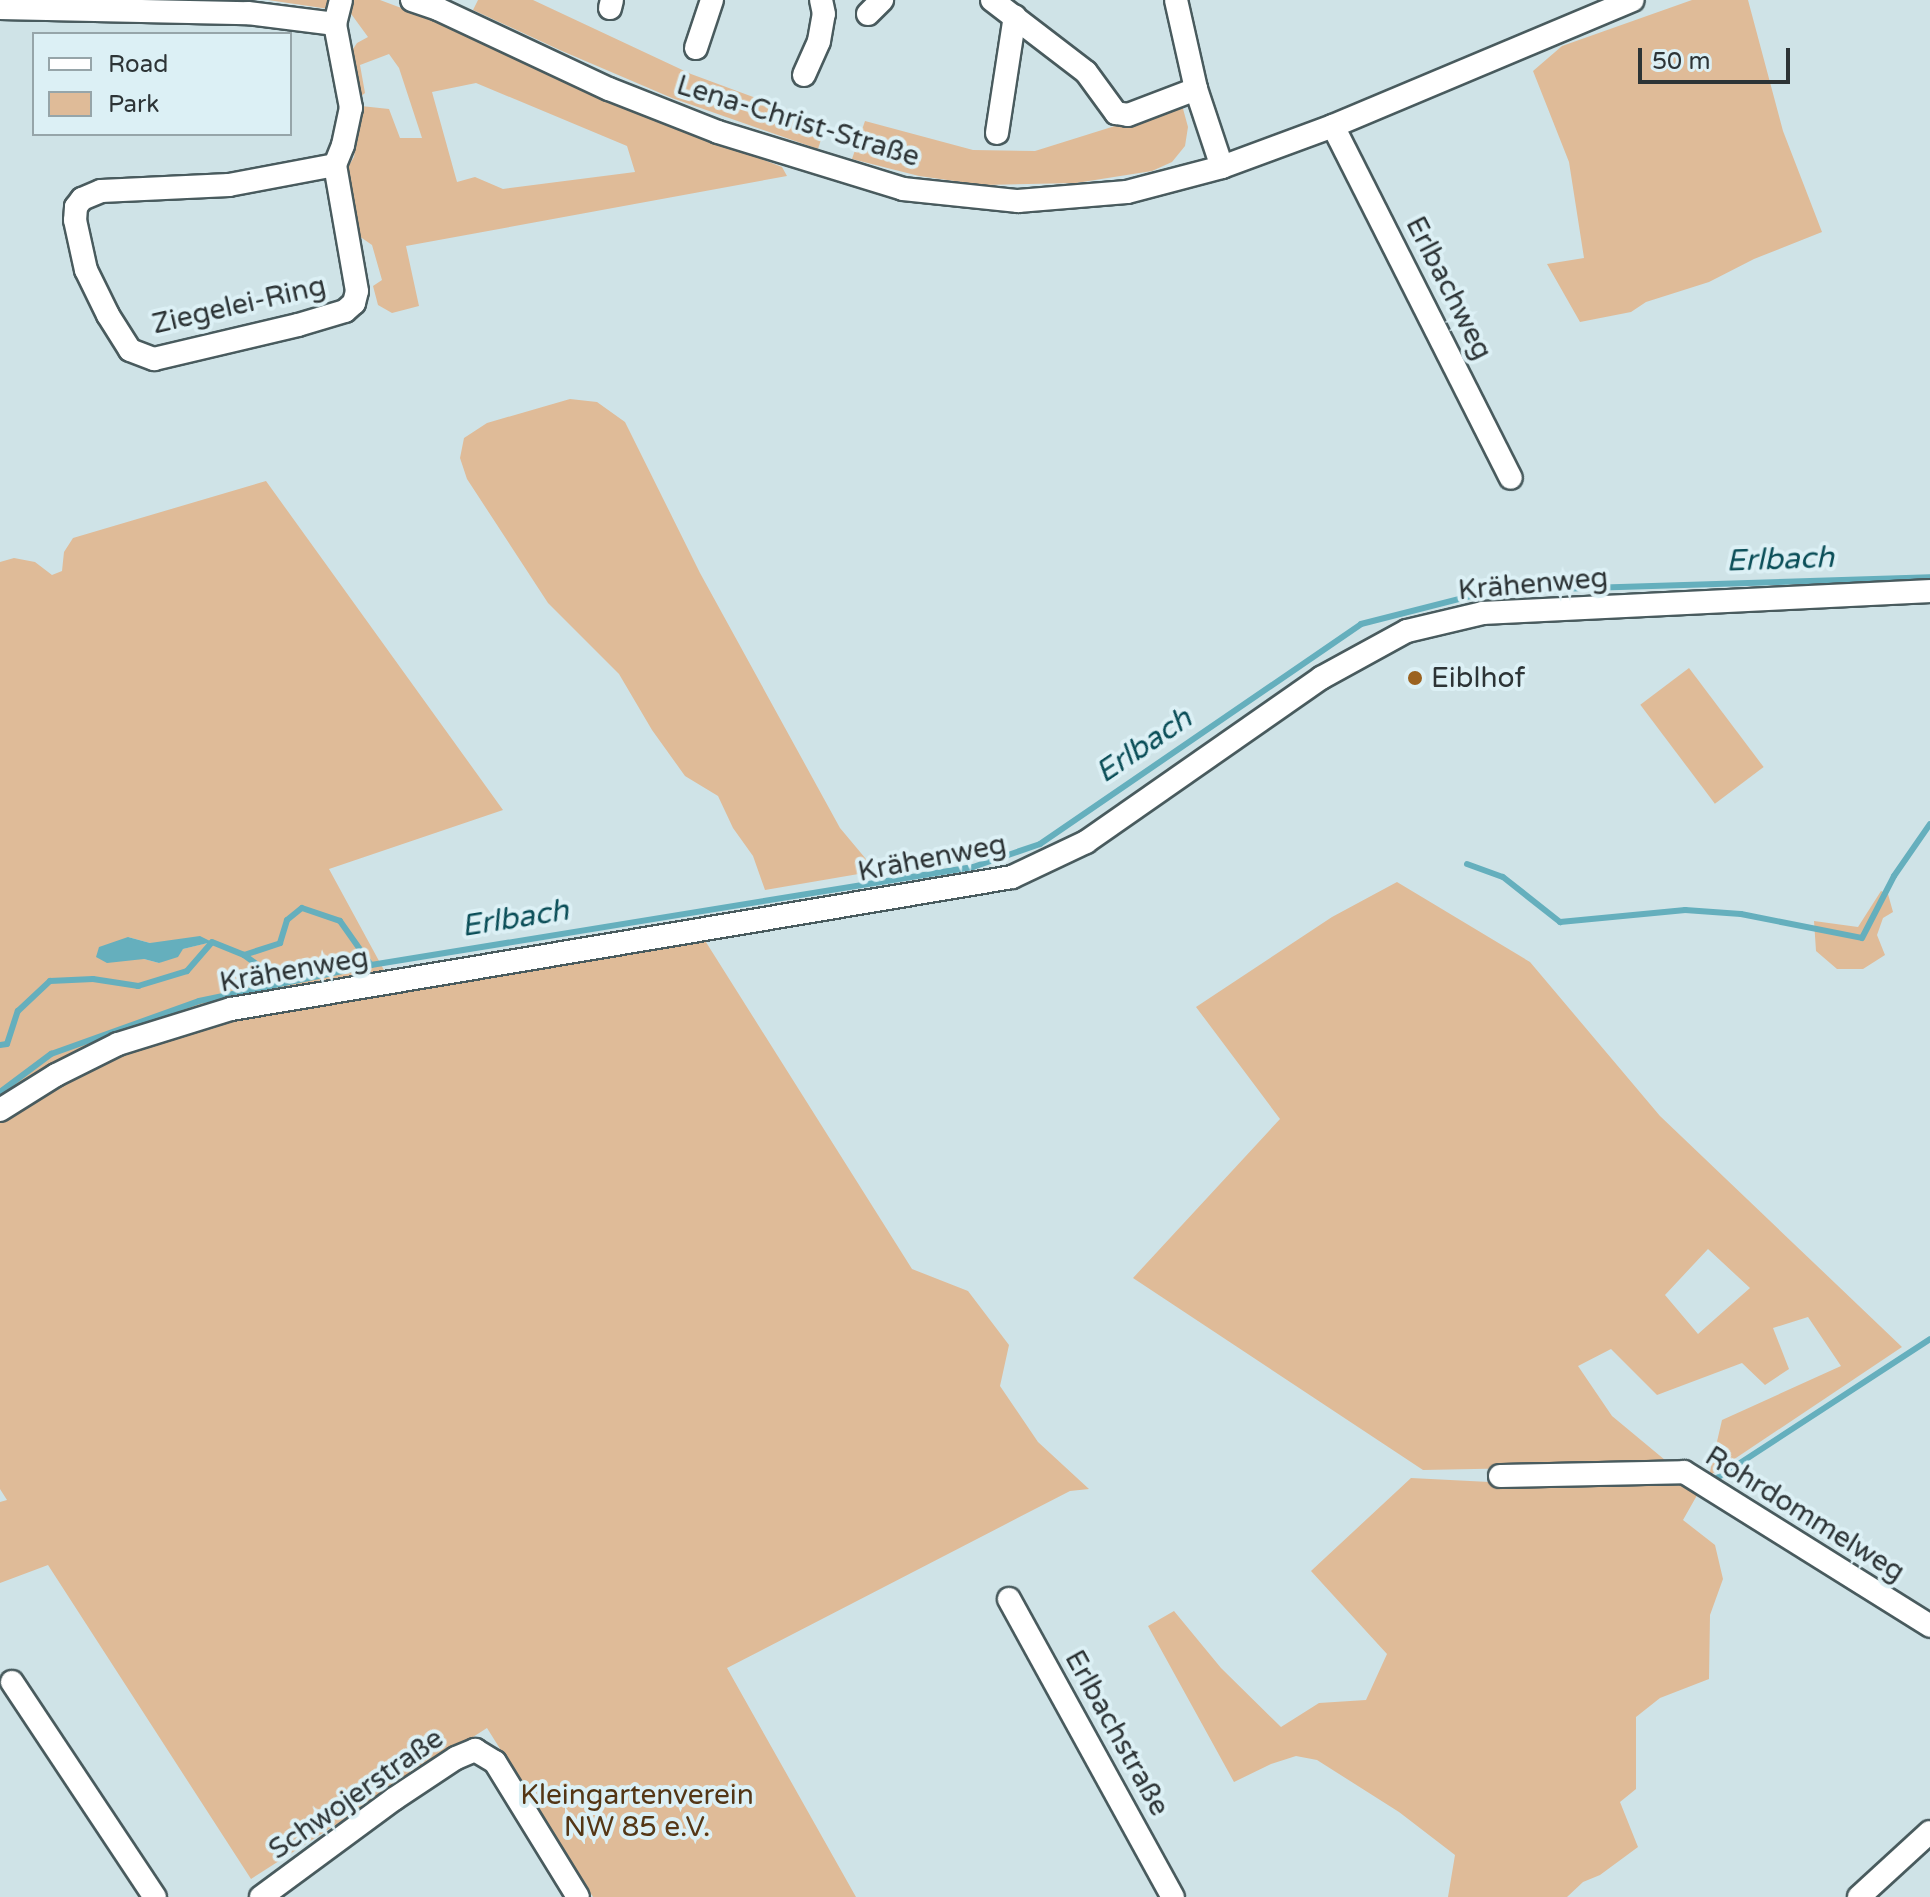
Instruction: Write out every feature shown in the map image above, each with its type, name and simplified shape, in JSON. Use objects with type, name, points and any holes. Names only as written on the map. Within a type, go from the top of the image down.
[{"type":"street","name":"Ziegelei-Ring","points":[[335,165],[229,185],[101,191],[82,199],[76,207],[75,220],[86,270],[114,327],[130,350],[154,359],[345,311],[354,303],[357,291],[335,165],[351,108],[335,24],[341,0]]},
{"type":"street","name":"Lena-Christ-Straße","points":[[412,0],[438,9],[609,89],[718,132],[903,189],[1018,201],[1127,192],[1222,167],[1333,126],[1633,0]]},
{"type":"street","name":"Lena-Christ-Straße","points":[[696,48],[712,0]]},
{"type":"street","name":"Lena-Christ-Straße","points":[[804,75],[819,41],[824,14],[821,0]]},
{"type":"street","points":[[992,0],[1086,72],[1116,113],[1128,115],[1196,89]]},
{"type":"street","points":[[1176,0],[1196,89],[1222,167]]},
{"type":"street","points":[[0,8],[248,13],[335,24]]},
{"type":"street","points":[[997,133],[1015,16]]},
{"type":"street","name":"Erlbachweg","points":[[1333,126],[1511,478]]},
{"type":"street","name":"Krähenweg","points":[[0,1110],[56,1075],[118,1044],[231,1009],[1012,877],[1086,842],[1321,678],[1407,631],[1483,613],[1930,591]]},
{"type":"street","name":"Rohrdommelweg","points":[[1500,1476],[1684,1472],[1930,1626]]},
{"type":"street","name":"Erlbachstraße","points":[[1009,1599],[1173,1897]]},
{"type":"street","points":[[12,1682],[155,1897]]},
{"type":"street","name":"Schwojerstraße","points":[[261,1897],[456,1758],[475,1750],[488,1756],[578,1897]]},
{"type":"street","points":[[1859,1897],[1930,1832]]},
{"type":"green space","points":[[268,0],[330,0],[329,9]]},
{"type":"green space","points":[[354,0],[380,0],[420,15],[646,115],[782,167],[787,176],[406,246],[419,306],[392,313],[378,305],[373,286],[382,280],[372,245],[359,236],[345,172],[354,157],[361,106],[389,109],[400,138],[422,138],[399,68],[389,54],[360,65],[365,93],[360,97],[351,52],[357,43],[368,37],[349,11]],"holes":[[[476,83],[627,146],[635,172],[503,189],[475,177],[457,182],[432,92]]]},
{"type":"green space","points":[[478,0],[533,0],[691,74],[826,124],[818,149],[672,98],[562,51],[473,10]]},
{"type":"green space","points":[[1692,0],[1748,0],[1783,131],[1822,232],[1754,259],[1709,282],[1646,302],[1631,312],[1580,322],[1547,264],[1584,258],[1569,162],[1533,71],[1562,46]]},
{"type":"green space","points":[[1182,105],[1188,127],[1185,146],[1172,162],[1152,171],[1076,183],[983,185],[919,176],[852,159],[865,121],[973,150],[1035,151]]},
{"type":"green space","points":[[570,399],[597,402],[625,422],[700,573],[840,828],[876,871],[765,890],[753,856],[733,828],[718,796],[685,776],[652,730],[619,674],[548,603],[467,479],[460,458],[464,438],[487,423]]},
{"type":"green space","points":[[266,481],[503,810],[329,869],[385,972],[193,1009],[59,1059],[0,1102],[0,562],[14,558],[35,562],[52,575],[62,571],[64,552],[73,538]],"holes":[[[128,937],[150,943],[211,942],[183,949],[159,963],[144,959]]]},
{"type":"green space","points":[[1689,668],[1764,767],[1715,804],[1640,705]]},
{"type":"green space","points":[[1397,882],[1530,962],[1660,1116],[1902,1347],[1709,1476],[1722,1420],[1841,1366],[1808,1317],[1773,1328],[1789,1369],[1765,1385],[1742,1363],[1657,1395],[1611,1349],[1578,1366],[1612,1416],[1671,1465],[1423,1470],[1133,1278],[1280,1119],[1196,1007],[1332,917]],"holes":[[[1708,1249],[1750,1288],[1698,1334],[1665,1295]]]},
{"type":"green space","points":[[1881,891],[1888,894],[1893,912],[1883,918],[1877,935],[1885,955],[1863,969],[1837,969],[1816,951],[1814,921],[1858,927]]},
{"type":"green space","name":"Kleingartenverein NW 85 e.V.","points":[[704,939],[912,1269],[968,1291],[1009,1345],[1000,1386],[1038,1442],[1089,1489],[1070,1491],[727,1668],[856,1897],[593,1897],[487,1728],[251,1879],[48,1565],[0,1583],[0,1502],[7,1500],[0,1489],[0,1121],[59,1080],[121,1051],[231,1017],[631,954]]},
{"type":"green space","points":[[1411,1478],[1509,1483],[1686,1480],[1700,1490],[1683,1520],[1715,1545],[1723,1579],[1710,1615],[1709,1679],[1660,1698],[1636,1717],[1636,1789],[1620,1802],[1638,1847],[1600,1875],[1583,1882],[1567,1897],[1448,1897],[1455,1855],[1399,1812],[1317,1760],[1296,1756],[1234,1782],[1148,1626],[1174,1611],[1221,1668],[1281,1727],[1319,1703],[1366,1700],[1387,1654],[1311,1571]]},
{"type":"water","points":[[200,936],[212,942],[183,949],[178,957],[159,963],[144,959],[107,963],[96,957],[99,947],[128,937],[150,943]]},
{"type":"waterway","name":"Erlbach","points":[[0,1045],[7,1044],[18,1011],[50,981],[93,979],[138,986],[187,971],[212,942],[244,955],[280,943],[287,920],[302,908],[340,921],[371,965],[973,867],[1040,844],[1361,624],[1490,591],[1930,577]]},
{"type":"waterway","points":[[1467,864],[1503,877],[1560,922],[1685,910],[1741,914],[1862,938],[1894,876],[1930,824]]},
{"type":"waterway","name":"Erlbach","points":[[244,955],[263,969],[271,987]]},
{"type":"waterway","name":"Erlbach","points":[[0,1092],[51,1054],[199,1001],[371,965]]},
{"type":"waterway","points":[[1714,1480],[1930,1339]]},
{"type":"place","name":"Eiblhof","points":[[1415,678]]}]
